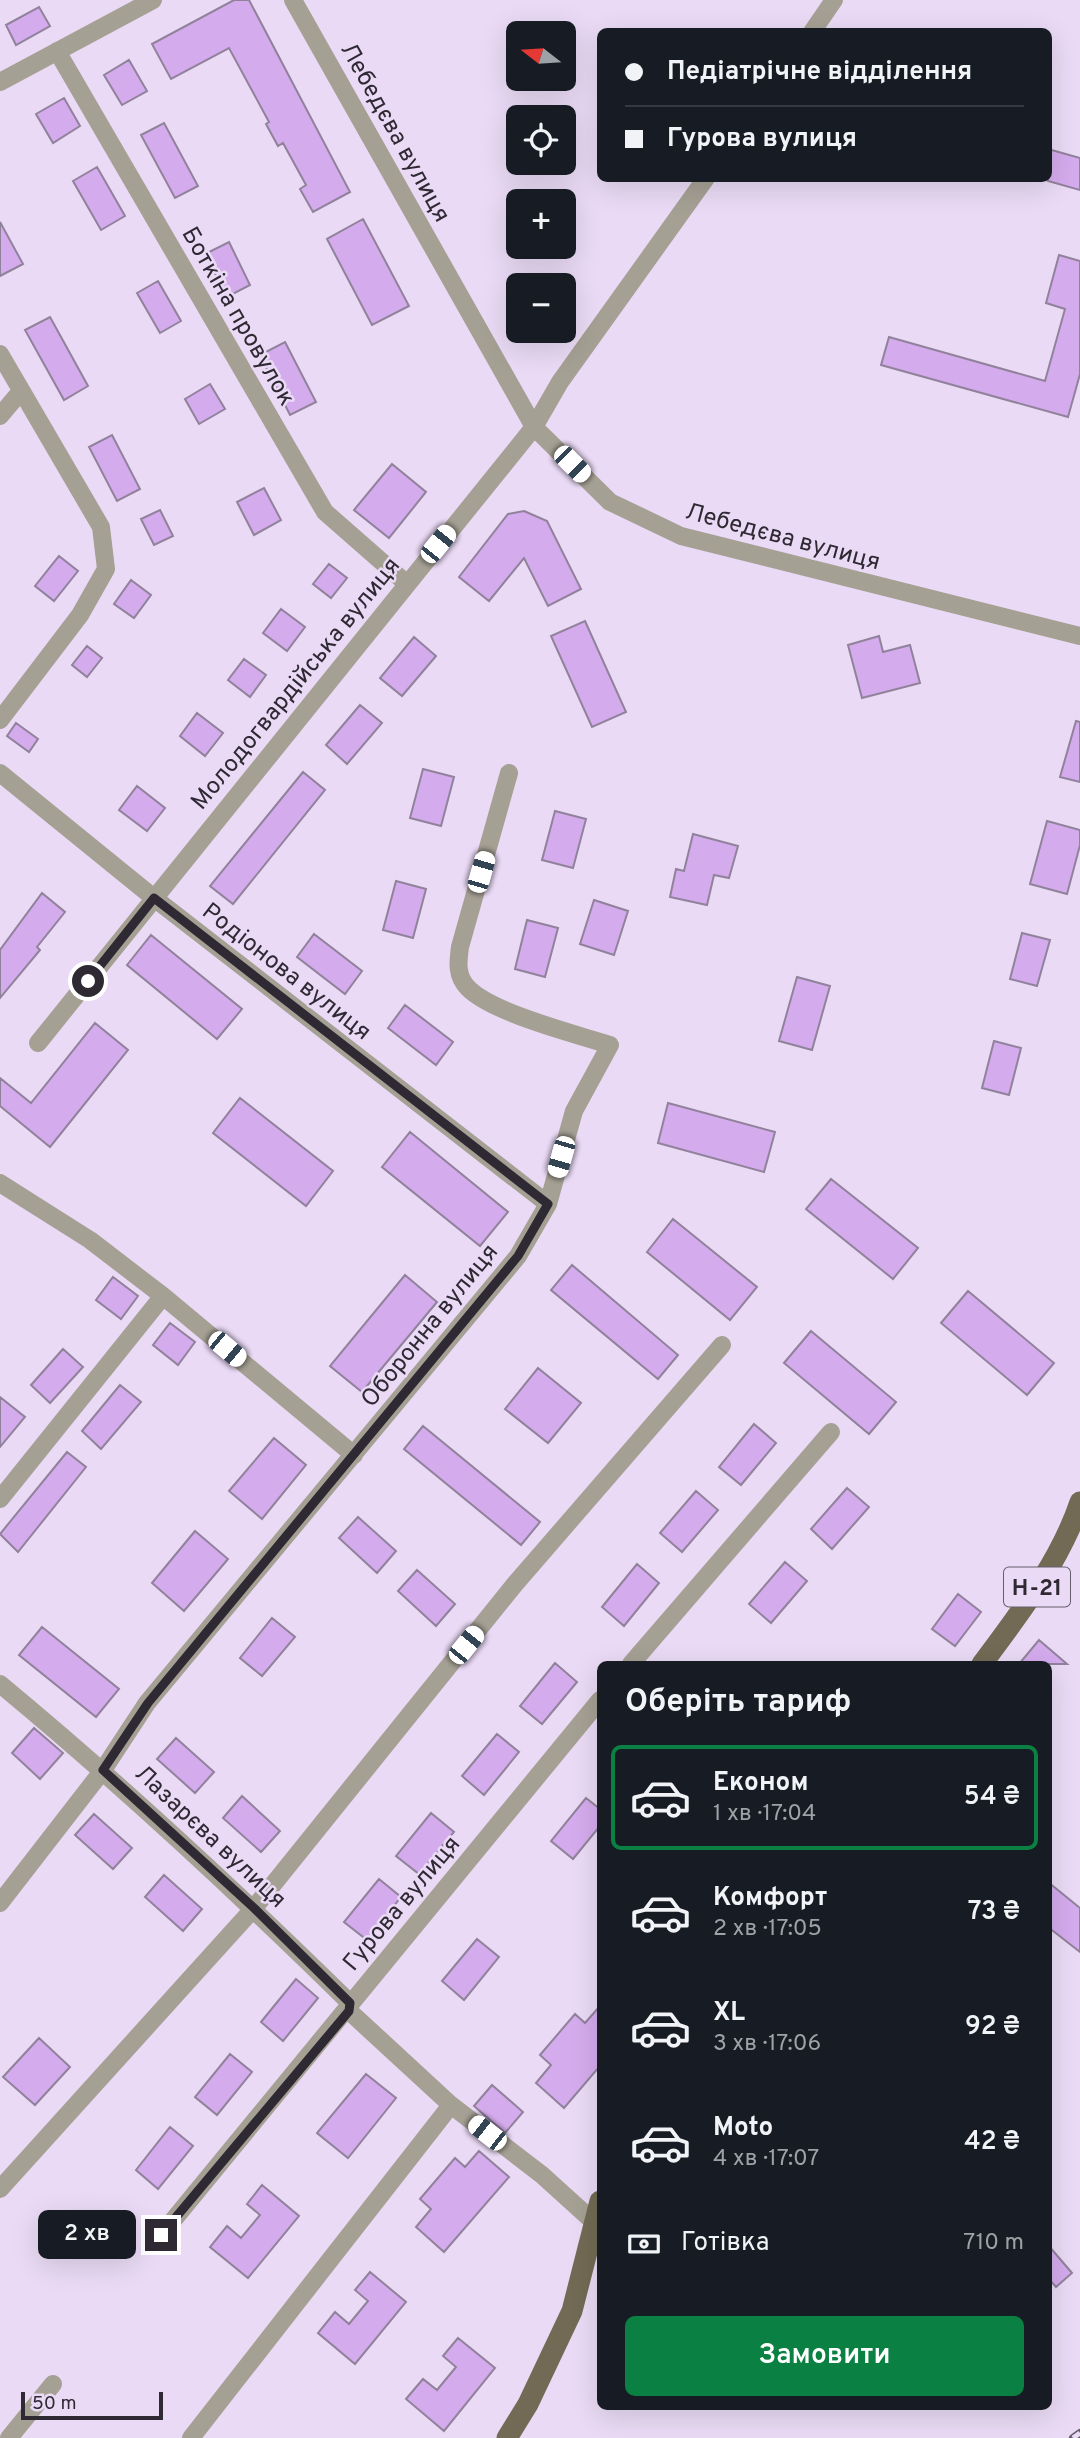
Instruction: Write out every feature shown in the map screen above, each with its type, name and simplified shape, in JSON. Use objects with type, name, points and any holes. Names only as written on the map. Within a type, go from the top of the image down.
[{"type":"main road","name":"Н-21","points":[[984,1661],[1030,1600],[1072,1527],[1080,1502]]},
{"type":"main road","points":[[507,2438],[528,2404],[572,2311],[597,2214]]},
{"type":"street","points":[[0,82],[153,0]]},
{"type":"street","name":"Лебедєва вулиця","points":[[293,0],[534,426],[610,502],[681,536],[1080,636]]},
{"type":"street","points":[[815,28],[834,0]]},
{"type":"street","name":"Боткіна провулок","points":[[57,51],[325,512],[406,583]]},
{"type":"street","name":"Молодогвардійська вулиця","points":[[38,1043],[534,426],[560,382],[703,182]]},
{"type":"street","points":[[0,354],[101,527],[106,569],[80,615],[0,720]]},
{"type":"street","points":[[0,416],[21,391]]},
{"type":"street","name":"Оборонна вулиця","points":[[0,1903],[103,1770],[148,1703],[518,1256],[548,1204],[574,1111],[610,1045],[538,1022],[493,1003],[468,988],[457,969],[460,947],[509,772]]},
{"type":"street","name":"Родіонова вулиця","points":[[0,773],[154,898],[548,1204]]},
{"type":"street","points":[[0,1183],[90,1240],[163,1296],[354,1455]]},
{"type":"street","points":[[0,1499],[163,1296]]},
{"type":"street","points":[[0,2189],[254,1908],[515,1584],[722,1345]]},
{"type":"street","points":[[634,1661],[831,1432]]},
{"type":"street","name":"Лазарєва вулиця","points":[[0,1684],[103,1770],[254,1908],[349,2007],[451,2105],[542,2175],[595,2223]]},
{"type":"street","name":"Гурова вулиця","points":[[161,2235],[597,1704]]},
{"type":"street","points":[[191,2438],[451,2105]]},
{"type":"street","points":[[9,2438],[53,2384]]},
{"type":"building","points":[[234,0],[249,0],[350,192],[313,212],[300,189],[306,185],[283,143],[278,146],[266,124],[269,122],[229,48],[171,79],[152,44]]},
{"type":"building","points":[[39,7],[50,26],[16,45],[6,25]]},
{"type":"building","points":[[129,60],[147,91],[122,105],[104,75]]},
{"type":"building","points":[[64,98],[80,126],[53,143],[36,114]]},
{"type":"building","points":[[164,123],[198,186],[175,198],[141,135]]},
{"type":"building","points":[[1052,150],[1080,158],[1080,190],[1052,182]]},
{"type":"building","points":[[97,167],[125,216],[101,230],[73,181]]},
{"type":"building","points":[[363,219],[409,306],[372,325],[327,239]]},
{"type":"building","points":[[0,222],[23,264],[0,276]]},
{"type":"building","points":[[229,242],[250,285],[227,297],[205,254]]},
{"type":"building","points":[[1059,255],[1080,261],[1080,374],[1068,417],[881,365],[889,337],[1045,381],[1065,309],[1046,303]]},
{"type":"building","points":[[158,281],[181,321],[160,333],[137,293]]},
{"type":"building","points":[[50,317],[88,386],[64,400],[25,330]]},
{"type":"building","points":[[285,342],[316,402],[290,415],[260,355]]},
{"type":"building","points":[[210,384],[225,409],[199,424],[185,399]]},
{"type":"building","points":[[112,435],[140,489],[117,501],[89,447]]},
{"type":"building","points":[[392,464],[426,492],[389,538],[354,510]]},
{"type":"building","points":[[264,488],[281,520],[254,535],[237,502]]},
{"type":"building","points":[[160,510],[173,536],[154,545],[141,519]]},
{"type":"building","points":[[524,511],[547,521],[581,589],[548,606],[524,558],[489,601],[459,577],[508,514]]},
{"type":"building","points":[[59,556],[78,571],[54,601],[35,586]]},
{"type":"building","points":[[329,564],[347,578],[331,598],[313,584]]},
{"type":"building","points":[[131,580],[151,595],[134,618],[114,604]]},
{"type":"building","points":[[281,609],[305,627],[287,651],[263,633]]},
{"type":"building","points":[[585,621],[626,712],[592,727],[551,636]]},
{"type":"building","points":[[879,636],[883,652],[910,645],[920,683],[862,698],[848,645]]},
{"type":"building","points":[[414,637],[436,656],[402,696],[380,678]]},
{"type":"building","points":[[87,646],[102,658],[87,677],[72,665]]},
{"type":"building","points":[[244,659],[266,675],[250,697],[228,680]]},
{"type":"building","points":[[360,705],[382,723],[347,764],[326,745]]},
{"type":"building","points":[[197,713],[223,733],[205,756],[180,736]]},
{"type":"building","points":[[1076,721],[1080,722],[1080,782],[1060,777]]},
{"type":"building","points":[[16,723],[38,739],[29,752],[7,736]]},
{"type":"building","points":[[423,769],[454,777],[441,826],[410,818]]},
{"type":"building","points":[[303,772],[325,790],[233,904],[210,886]]},
{"type":"building","points":[[137,786],[165,808],[147,831],[119,810]]},
{"type":"building","points":[[555,811],[586,819],[573,868],[542,860]]},
{"type":"building","points":[[1047,821],[1080,830],[1080,845],[1067,894],[1030,884]]},
{"type":"building","points":[[693,834],[738,846],[729,878],[714,875],[707,905],[670,897],[676,869],[684,871]]},
{"type":"building","points":[[396,881],[426,889],[413,938],[383,930]]},
{"type":"building","points":[[42,893],[65,912],[37,947],[40,950],[0,998],[0,950]]},
{"type":"building","points":[[594,900],[628,911],[614,955],[580,944]]},
{"type":"building","points":[[527,920],[558,928],[545,977],[515,969]]},
{"type":"building","points":[[1022,933],[1050,940],[1037,986],[1010,979]]},
{"type":"building","points":[[314,934],[362,971],[345,994],[297,957]]},
{"type":"building","points":[[151,935],[242,1009],[217,1039],[127,965]]},
{"type":"building","points":[[797,977],[830,986],[812,1050],[779,1041]]},
{"type":"building","points":[[405,1005],[453,1042],[436,1065],[388,1028]]},
{"type":"building","points":[[95,1023],[128,1050],[50,1147],[0,1106],[0,1078],[31,1103]]},
{"type":"building","points":[[994,1041],[1021,1048],[1009,1095],[982,1088]]},
{"type":"building","points":[[240,1098],[333,1171],[306,1206],[213,1133]]},
{"type":"building","points":[[668,1103],[775,1132],[764,1172],[658,1143]]},
{"type":"building","points":[[410,1132],[508,1212],[480,1246],[382,1167]]},
{"type":"building","points":[[831,1179],[918,1248],[893,1279],[806,1209]]},
{"type":"building","points":[[673,1219],[757,1287],[730,1320],[647,1252]]},
{"type":"building","points":[[572,1265],[678,1355],[658,1379],[551,1290]]},
{"type":"building","points":[[405,1275],[437,1302],[362,1392],[330,1366]]},
{"type":"building","points":[[113,1277],[138,1296],[121,1319],[96,1300]]},
{"type":"building","points":[[968,1291],[1054,1363],[1027,1395],[941,1323]]},
{"type":"building","points":[[170,1323],[195,1342],[178,1365],[153,1345]]},
{"type":"building","points":[[811,1331],[896,1402],[869,1434],[784,1363]]},
{"type":"building","points":[[63,1349],[83,1367],[50,1403],[31,1385]]},
{"type":"building","points":[[538,1368],[581,1403],[548,1443],[505,1409]]},
{"type":"building","points":[[120,1385],[141,1402],[101,1449],[82,1431]]},
{"type":"building","points":[[0,1397],[25,1417],[0,1447]]},
{"type":"building","points":[[754,1424],[776,1443],[741,1485],[719,1467]]},
{"type":"building","points":[[423,1426],[540,1522],[521,1545],[404,1449]]},
{"type":"building","points":[[274,1438],[306,1465],[262,1519],[229,1491]]},
{"type":"building","points":[[67,1452],[86,1467],[18,1552],[0,1534]]},
{"type":"building","points":[[847,1488],[869,1507],[832,1549],[811,1529]]},
{"type":"building","points":[[696,1491],[718,1510],[682,1552],[660,1533]]},
{"type":"building","points":[[358,1517],[396,1551],[377,1573],[339,1538]]},
{"type":"building","points":[[195,1531],[228,1559],[184,1611],[152,1583]]},
{"type":"building","points":[[785,1562],[807,1581],[771,1623],[749,1604]]},
{"type":"building","points":[[637,1564],[659,1583],[624,1626],[602,1607]]},
{"type":"building","points":[[417,1570],[455,1604],[436,1626],[398,1591]]},
{"type":"building","points":[[958,1594],[981,1612],[955,1646],[932,1629]]},
{"type":"building","points":[[272,1618],[295,1637],[262,1676],[240,1658]]},
{"type":"building","points":[[42,1627],[119,1689],[96,1717],[19,1655]]},
{"type":"building","points":[[1039,1640],[1067,1664],[1052,1664],[1052,1661],[1022,1661]]},
{"type":"building","points":[[555,1663],[577,1682],[542,1724],[520,1706]]},
{"type":"building","points":[[34,1728],[63,1753],[40,1779],[12,1753]]},
{"type":"building","points":[[497,1734],[519,1752],[484,1795],[462,1776]]},
{"type":"building","points":[[176,1738],[214,1772],[195,1793],[157,1759]]},
{"type":"building","points":[[242,1796],[280,1831],[261,1852],[223,1818]]},
{"type":"building","points":[[586,1798],[597,1807],[597,1830],[573,1859],[551,1841]]},
{"type":"building","points":[[431,1813],[454,1832],[419,1874],[396,1856]]},
{"type":"building","points":[[94,1814],[132,1848],[113,1869],[75,1835]]},
{"type":"building","points":[[164,1875],[202,1909],[183,1931],[145,1897]]},
{"type":"building","points":[[379,1879],[401,1897],[367,1940],[344,1922]]},
{"type":"building","points":[[1052,1885],[1080,1908],[1080,1952],[1052,1930]]},
{"type":"building","points":[[477,1939],[499,1957],[464,2000],[442,1981]]},
{"type":"building","points":[[296,1979],[318,1998],[283,2041],[261,2022]]},
{"type":"building","points":[[597,2009],[597,2070],[564,2108],[536,2083],[551,2065],[540,2055],[575,2014],[585,2023]]},
{"type":"building","points":[[39,2038],[70,2067],[35,2105],[3,2077]]},
{"type":"building","points":[[230,2054],[252,2072],[217,2115],[195,2097]]},
{"type":"building","points":[[366,2074],[396,2098],[348,2158],[317,2133]]},
{"type":"building","points":[[492,2085],[523,2112],[505,2133],[474,2106]]},
{"type":"building","points":[[170,2127],[193,2146],[158,2189],[136,2170]]},
{"type":"building","points":[[479,2151],[509,2177],[444,2252],[416,2227],[431,2209],[420,2199],[455,2158],[465,2167]]},
{"type":"building","points":[[262,2185],[299,2216],[248,2278],[210,2247],[227,2226],[241,2238],[260,2215],[247,2204]]},
{"type":"building","points":[[1052,2250],[1072,2273],[1056,2287],[1052,2282]]},
{"type":"building","points":[[370,2272],[406,2302],[355,2364],[318,2333],[335,2312],[349,2324],[368,2301],[355,2290]]},
{"type":"building","points":[[458,2338],[495,2368],[444,2431],[406,2399],[423,2379],[437,2390],[456,2367],[443,2356]]},
{"type":"railway","points":[[1073,2438],[1080,2433]]},
{"type":"route","points":[[88,981],[154,898],[548,1204],[518,1256],[148,1703],[103,1770],[254,1908],[350,2003],[349,2011],[161,2235]]}]
